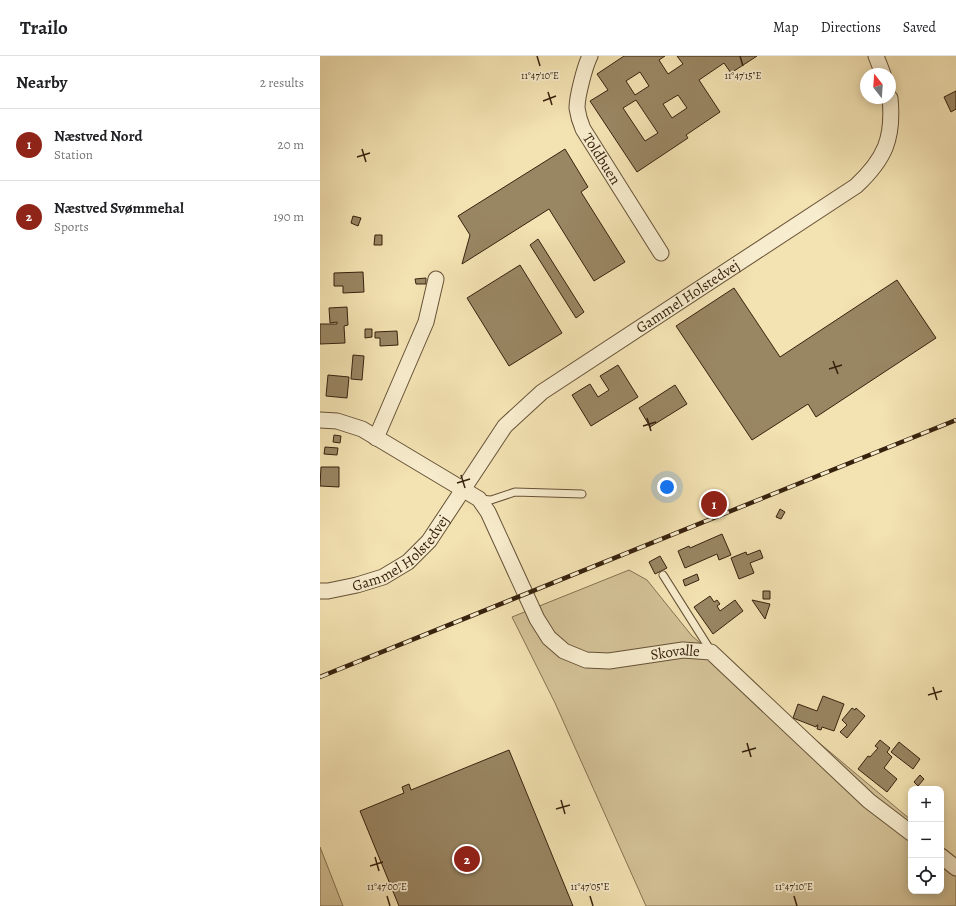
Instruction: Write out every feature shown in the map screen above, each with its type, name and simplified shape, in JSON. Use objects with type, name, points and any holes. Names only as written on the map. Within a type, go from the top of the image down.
[{"type":"street","name":"Toldbuen","points":[[590,56],[586,64],[577,106],[579,117],[583,128],[661,253]]},
{"type":"street","points":[[876,56],[881,68]]},
{"type":"street","name":"Gammel Holstedvej","points":[[320,591],[328,591],[357,585],[383,577],[408,562],[429,541],[505,426],[542,392],[856,186],[870,173],[880,160],[891,129],[890,104]]},
{"type":"street","points":[[376,438],[426,322],[436,279]]},
{"type":"street","points":[[320,420],[337,421],[362,429],[394,450],[464,490]]},
{"type":"street","name":"Skovalle","points":[[464,490],[479,499],[488,512],[537,619],[549,638],[564,651],[586,660],[609,661],[683,650],[711,652],[869,801],[908,831]]},
{"type":"street","points":[[944,858],[956,868]]},
{"type":"lane","points":[[479,499],[491,500],[514,492],[582,494]]},
{"type":"lane","points":[[662,575],[711,652]]},
{"type":"shaded area","points":[[629,570],[647,580],[692,636],[908,817],[908,894],[944,894],[944,848],[956,858],[956,906],[646,906],[555,703],[512,617]]},
{"type":"shaded area","points":[[320,847],[343,906],[320,906]]},
{"type":"building","points":[[624,56],[665,56],[659,60],[668,74],[683,64],[677,56],[757,56],[731,73],[724,63],[699,80],[720,112],[686,135],[688,138],[637,172],[590,101],[608,90],[597,74]],"holes":[[[640,72],[649,86],[635,95],[626,81]],[[678,95],[687,108],[672,118],[663,104]],[[636,100],[658,133],[645,141],[623,108]]]},
{"type":"building","points":[[956,91],[956,109],[951,112],[944,97]]},
{"type":"building","points":[[565,149],[588,187],[581,192],[625,262],[594,281],[549,209],[462,264],[470,235],[458,216]]},
{"type":"building","points":[[353,216],[361,218],[358,226],[351,223]]},
{"type":"building","points":[[375,235],[382,235],[382,245],[374,245]]},
{"type":"building","points":[[538,239],[584,312],[576,318],[530,245]]},
{"type":"building","points":[[520,265],[562,333],[509,366],[467,298]]},
{"type":"building","points":[[363,272],[364,292],[343,293],[343,286],[334,286],[334,273]]},
{"type":"building","points":[[426,278],[426,284],[416,284],[415,279]]},
{"type":"building","points":[[897,280],[936,338],[816,417],[808,404],[752,440],[676,326],[734,288],[780,357]]},
{"type":"building","points":[[347,307],[348,325],[344,326],[345,343],[320,344],[320,324],[337,324],[337,322],[330,323],[329,308]]},
{"type":"building","points":[[365,329],[372,329],[372,337],[365,338]]},
{"type":"building","points":[[397,331],[398,345],[380,346],[380,338],[375,338],[375,332]]},
{"type":"building","points":[[353,355],[364,356],[362,380],[351,379]]},
{"type":"building","points":[[618,365],[638,397],[591,426],[572,395],[590,384],[598,397],[609,390],[600,376]]},
{"type":"building","points":[[328,375],[349,377],[347,398],[326,396]]},
{"type":"building","points":[[675,385],[687,404],[650,427],[639,408]]},
{"type":"building","points":[[334,435],[341,436],[340,443],[333,442]]},
{"type":"building","points":[[325,447],[338,448],[337,455],[324,454]]},
{"type":"building","points":[[321,467],[339,467],[339,487],[320,486]]},
{"type":"building","points":[[719,500],[721,503],[709,508],[708,505]]},
{"type":"building","points":[[780,509],[785,512],[781,519],[776,517]]},
{"type":"building","points":[[722,534],[731,555],[719,560],[717,554],[685,568],[678,551],[689,546],[690,548]]},
{"type":"building","points":[[760,550],[763,558],[750,563],[754,573],[739,579],[731,558],[746,552],[747,555]]},
{"type":"building","points":[[660,556],[667,568],[655,574],[649,562]]},
{"type":"building","points":[[697,574],[699,580],[685,586],[683,580]]},
{"type":"building","points":[[763,591],[770,591],[770,599],[763,599]]},
{"type":"building","points":[[710,596],[714,602],[717,600],[720,604],[717,606],[720,611],[735,600],[743,611],[713,634],[694,607]]},
{"type":"building","points":[[752,600],[770,604],[765,619]]},
{"type":"building","points":[[823,696],[844,704],[834,731],[822,727],[821,730],[817,729],[818,725],[816,727],[793,718],[798,704],[817,711]]},
{"type":"building","points":[[852,708],[855,710],[856,708],[865,716],[847,738],[840,732],[847,725],[842,720]]},
{"type":"building","points":[[880,740],[890,748],[887,752],[892,757],[884,768],[897,779],[887,792],[858,769],[868,756],[870,757],[878,748],[875,746]]},
{"type":"building","points":[[899,742],[920,759],[913,769],[891,752]]},
{"type":"building","points":[[509,750],[573,906],[399,906],[360,811],[404,793],[402,787],[409,784],[411,790]]},
{"type":"building","points":[[920,775],[924,779],[918,786],[914,782]]},
{"type":"railway","points":[[320,677],[956,420]]},
{"type":"place","name":"Næstved Nord","points":[[714,504]]},
{"type":"place","name":"Næstved Svømmehal","points":[[467,859]]}]
